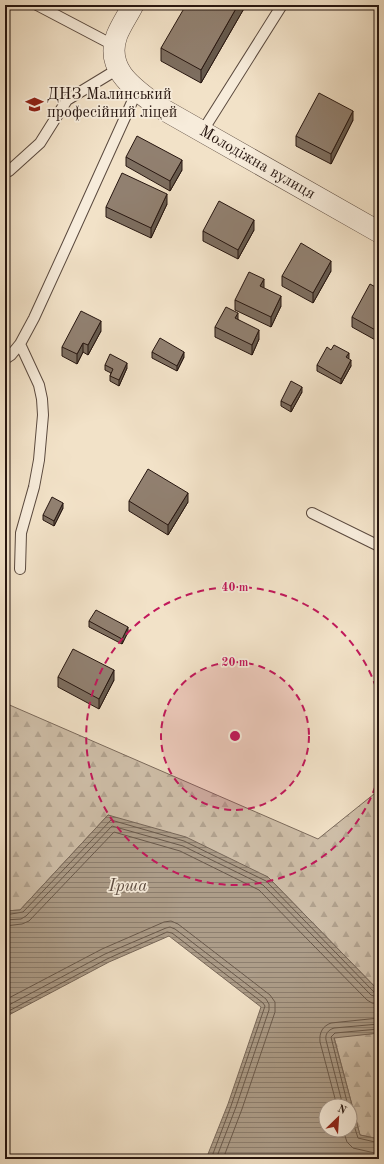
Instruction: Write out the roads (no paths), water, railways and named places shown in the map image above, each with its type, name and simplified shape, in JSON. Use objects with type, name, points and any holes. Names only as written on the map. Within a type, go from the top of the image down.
[{"type":"street","points":[[118,69],[115,57],[117,36],[133,5]]},
{"type":"street","name":"Молодіжна вулиця","points":[[118,69],[126,81],[159,107],[379,232]]},
{"type":"lane","points":[[37,5],[115,46]]},
{"type":"lane","points":[[202,132],[282,5]]},
{"type":"lane","points":[[5,169],[9,171],[40,143],[67,100],[118,69]]},
{"type":"lane","points":[[5,359],[12,355],[20,344],[34,318],[70,242],[137,91]]},
{"type":"lane","points":[[20,344],[39,385],[43,415],[39,460],[34,487],[21,533],[20,569]]},
{"type":"lane","points":[[312,513],[379,546]]},
{"type":"water","name":"Ірша","points":[[108,815],[186,837],[268,877],[379,991],[379,1033],[334,1038],[350,1098],[318,1098],[318,1138],[358,1138],[358,1128],[360,1135],[379,1139],[379,1159],[206,1159],[228,1104],[261,1007],[169,936],[109,962],[5,1017],[5,911],[20,910]]},
{"type":"place","name":"ДНЗ Малинський професійний ліцей","points":[[34,104]]}]
